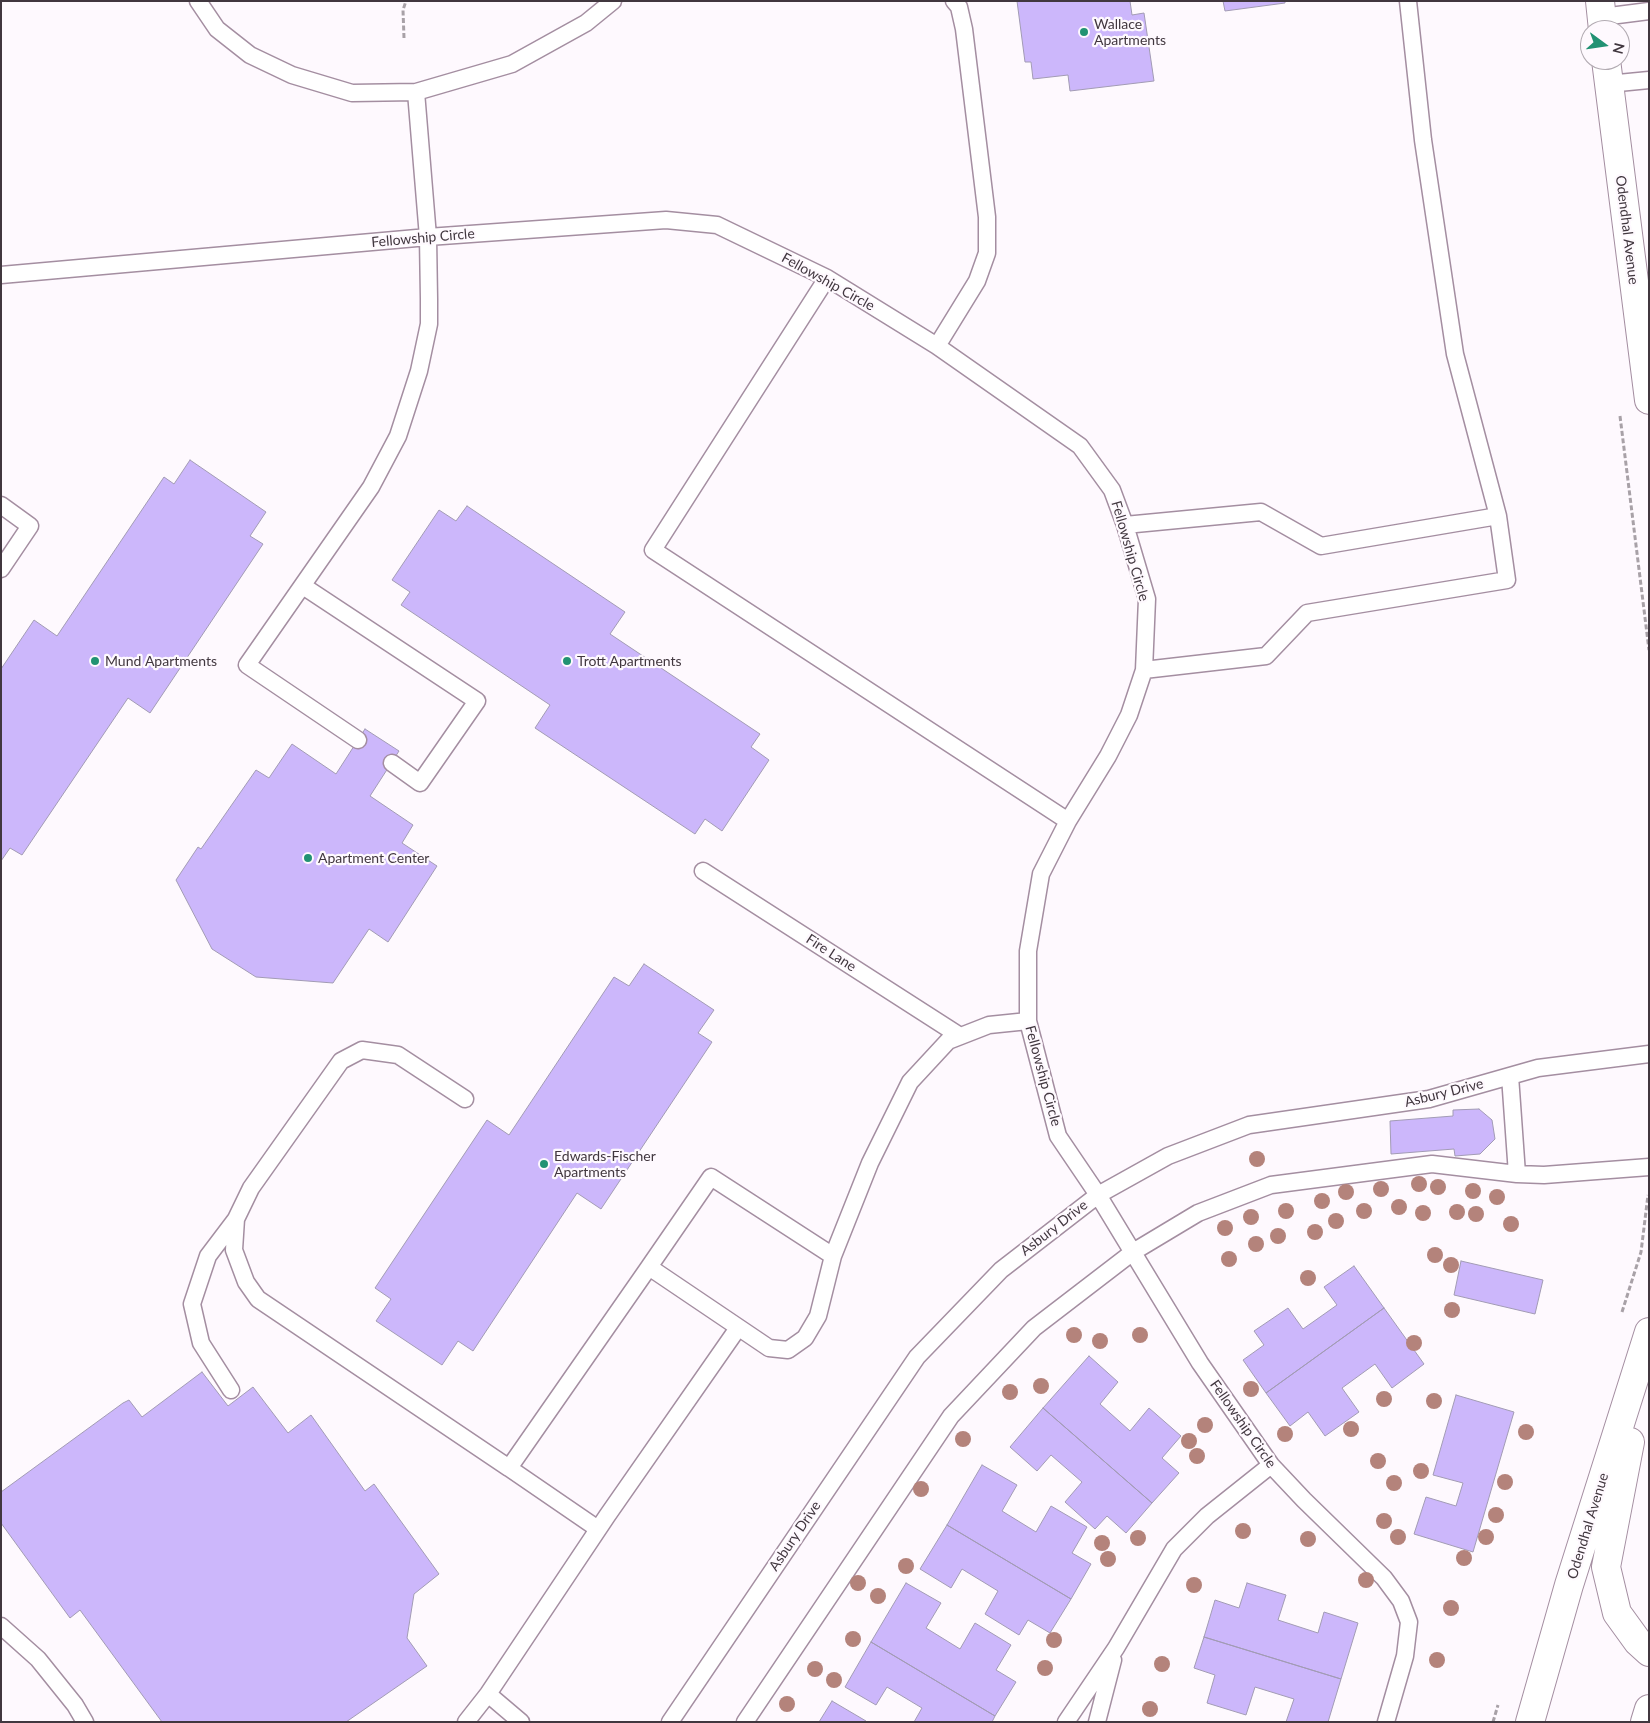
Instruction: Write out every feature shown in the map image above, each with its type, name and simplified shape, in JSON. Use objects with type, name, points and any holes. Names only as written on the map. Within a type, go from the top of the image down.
[{"type":"street","name":"Odendhal Avenue","points":[[1607,72],[1649,400]]},
{"type":"street","name":"Odendhal Avenue","points":[[1530,1722],[1569,1585],[1649,1332]]},
{"type":"street","points":[[1649,1340],[1606,1567],[1617,1613],[1638,1642],[1649,1652]]},
{"type":"street","points":[[1645,1722],[1649,1709]]},
{"type":"lane","points":[[198,1],[217,28],[250,55],[292,76],[352,93],[416,92],[512,64],[586,23],[613,1]]},
{"type":"lane","points":[[937,346],[978,281],[987,253],[987,217],[964,28],[959,8],[954,1]]},
{"type":"lane","points":[[1144,670],[1266,656],[1307,613],[1507,580],[1498,516],[1455,354],[1423,140],[1408,1]]},
{"type":"lane","points":[[1602,16],[1649,11]]},
{"type":"lane","points":[[1607,72],[1649,80]]},
{"type":"lane","points":[[358,740],[247,665],[371,487],[398,436],[419,371],[429,324],[428,237],[416,92]]},
{"type":"lane","name":"Fellowship Circle","points":[[1,275],[428,237],[666,220],[717,225],[827,278],[937,346],[1080,446],[1112,490],[1125,525],[1147,599],[1144,670],[1129,715],[1108,756],[1068,821],[1041,874],[1028,951],[1028,1021],[1058,1136],[1098,1195],[1200,1363],[1271,1465],[1384,1578],[1402,1600],[1409,1622],[1406,1656],[1386,1722]]},
{"type":"lane","points":[[827,278],[653,550],[1068,821]]},
{"type":"lane","points":[[1,505],[30,526],[1,570]]},
{"type":"lane","points":[[1125,525],[1260,512],[1321,546],[1498,516]]},
{"type":"lane","points":[[303,586],[477,701],[420,783],[392,763]]},
{"type":"lane","name":"Fire Lane","points":[[703,871],[960,1036]]},
{"type":"lane","points":[[649,1267],[769,1348],[788,1350],[805,1338],[818,1316],[833,1256],[870,1163],[910,1082],[948,1041],[988,1024],[1028,1021]]},
{"type":"lane","points":[[231,1390],[201,1343],[192,1304],[208,1256],[236,1219],[251,1188],[341,1061],[362,1050],[398,1056],[465,1099]]},
{"type":"lane","name":"Asbury Drive","points":[[670,1722],[917,1356],[1001,1270],[1098,1195],[1168,1156],[1249,1125],[1429,1099],[1538,1068],[1649,1054]]},
{"type":"lane","points":[[1510,1076],[1517,1174]]},
{"type":"lane","points":[[745,1722],[951,1416],[1034,1328],[1133,1252],[1198,1213],[1271,1185],[1432,1164],[1517,1174],[1544,1175],[1649,1167]]},
{"type":"lane","points":[[509,1468],[711,1177],[833,1256]]},
{"type":"lane","points":[[236,1219],[234,1250],[246,1282],[258,1299],[598,1529]]},
{"type":"lane","points":[[466,1722],[488,1694],[598,1529],[738,1328]]},
{"type":"lane","points":[[1066,1722],[1116,1648],[1174,1550],[1207,1516],[1271,1465]]},
{"type":"lane","points":[[1,1626],[38,1659],[85,1722]]},
{"type":"lane","points":[[1097,1722],[1116,1648]]},
{"type":"lane","points":[[488,1694],[520,1722]]},
{"type":"path","points":[[404,38],[403,10],[406,1]]},
{"type":"building","name":"Wallace Apartments","points":[[1017,1],[1130,1],[1132,15],[1144,13],[1154,81],[1070,91],[1068,75],[1033,79],[1031,62],[1025,62]]},
{"type":"building","points":[[1223,1],[1285,1],[1285,3],[1225,11]]},
{"type":"building","name":"Mund Apartments","points":[[190,460],[266,512],[250,536],[263,544],[150,713],[128,698],[22,855],[10,848],[1,861],[1,669],[34,620],[57,636],[164,477],[174,484]]},
{"type":"building","name":"Trott Apartments","points":[[467,506],[625,612],[610,634],[760,734],[751,747],[769,760],[722,831],[705,819],[695,834],[535,728],[550,705],[401,605],[410,592],[392,580],[439,510],[456,521]]},
{"type":"building","name":"Apartment Center","points":[[365,729],[399,751],[370,796],[413,825],[402,843],[437,866],[388,942],[369,929],[333,983],[256,977],[212,949],[176,880],[198,847],[201,849],[256,770],[269,778],[292,744],[336,774]]},
{"type":"building","name":"Edwards-Fischer Apartments","points":[[644,964],[714,1010],[698,1033],[712,1042],[601,1209],[577,1193],[473,1351],[458,1341],[442,1365],[376,1321],[391,1299],[375,1288],[487,1120],[509,1135],[614,977],[629,986]]},
{"type":"building","points":[[1479,1109],[1492,1120],[1495,1139],[1480,1154],[1455,1156],[1454,1149],[1391,1154],[1390,1121],[1453,1116],[1453,1110]]},
{"type":"building","points":[[1461,1261],[1543,1280],[1535,1314],[1454,1295]]},
{"type":"building","points":[[1354,1266],[1384,1308],[1266,1393],[1243,1360],[1264,1345],[1254,1331],[1288,1308],[1303,1329],[1337,1305],[1324,1287]]},
{"type":"building","points":[[1384,1308],[1424,1364],[1392,1388],[1375,1364],[1342,1388],[1359,1412],[1325,1436],[1308,1412],[1290,1426],[1266,1393]]},
{"type":"building","points":[[1089,1356],[1118,1382],[1100,1404],[1130,1431],[1149,1408],[1181,1436],[1162,1458],[1179,1473],[1152,1503],[1043,1408]]},
{"type":"building","points":[[202,1372],[228,1406],[253,1387],[288,1433],[311,1415],[365,1491],[374,1484],[439,1574],[414,1594],[407,1638],[427,1666],[346,1722],[162,1722],[80,1610],[70,1618],[1,1523],[1,1492],[123,1403],[129,1400],[142,1417]]},
{"type":"building","points":[[1456,1395],[1514,1412],[1473,1552],[1414,1534],[1426,1497],[1456,1506],[1463,1483],[1433,1475]]},
{"type":"building","points":[[1043,1408],[1152,1503],[1126,1533],[1107,1516],[1095,1529],[1065,1502],[1082,1482],[1051,1455],[1037,1471],[1010,1447]]},
{"type":"building","points":[[982,1465],[1017,1485],[1002,1511],[1036,1532],[1051,1506],[1087,1527],[1072,1553],[1091,1564],[1071,1599],[947,1525]]},
{"type":"building","points":[[947,1525],[1071,1599],[1050,1633],[1028,1620],[1019,1635],[985,1614],[998,1591],[962,1569],[951,1588],[920,1569]]},
{"type":"building","points":[[906,1583],[941,1603],[926,1628],[960,1649],[975,1623],[1011,1645],[996,1670],[1016,1682],[995,1716],[871,1642]]},
{"type":"building","points":[[1247,1583],[1286,1595],[1278,1620],[1318,1633],[1324,1612],[1358,1623],[1341,1679],[1204,1637],[1215,1600],[1239,1608]]},
{"type":"building","points":[[1204,1637],[1341,1679],[1328,1722],[1286,1722],[1294,1699],[1255,1687],[1246,1715],[1207,1703],[1215,1675],[1194,1668]]},
{"type":"building","points":[[871,1642],[995,1716],[992,1722],[914,1722],[922,1708],[887,1687],[876,1705],[845,1687]]},
{"type":"building","points":[[832,1701],[866,1721],[819,1722]]},
{"type":"place","name":"Wallace Apartments","points":[[1084,32]]},
{"type":"place","name":"Mund Apartments","points":[[95,661]]},
{"type":"place","name":"Trott Apartments","points":[[567,661]]},
{"type":"place","name":"Apartment Center","points":[[308,858]]},
{"type":"place","name":"Edwards-Fischer Apartments","points":[[544,1164]]}]
